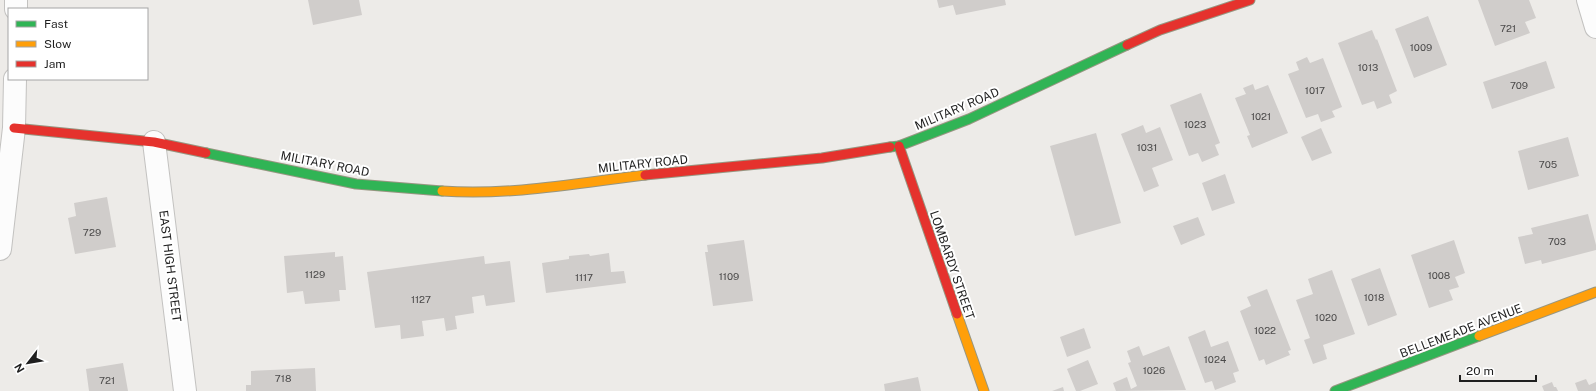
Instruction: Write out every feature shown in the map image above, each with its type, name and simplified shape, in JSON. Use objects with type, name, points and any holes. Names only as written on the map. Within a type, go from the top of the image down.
[{"type":"street","name":"MILITARY ROAD","points":[[14,128],[154,142],[356,184],[458,192],[523,190],[670,172],[822,158],[899,146],[969,119],[1160,30],[1250,0]]},
{"type":"street","points":[[1588,0],[1596,27]]},
{"type":"street","points":[[0,249],[14,128],[15,80]]},
{"type":"street","name":"EAST HIGH STREET","points":[[154,142],[185,391]]},
{"type":"street","name":"LOMBARDY STREET","points":[[899,146],[984,391]]},
{"type":"street","name":"BELLEMEADE AVENUE","points":[[1335,391],[1596,292]]},
{"type":"building","points":[[308,0],[359,0],[362,15],[313,25]]},
{"type":"building","points":[[937,0],[1005,0],[1006,5],[956,15],[953,5],[939,8]]},
{"type":"building","points":[[1478,0],[1529,0],[1536,18],[1525,22],[1530,33],[1495,46]]},
{"type":"building","points":[[1428,16],[1447,65],[1414,78],[1395,29]]},
{"type":"building","points":[[1372,30],[1376,40],[1377,39],[1397,91],[1389,95],[1392,103],[1377,109],[1374,101],[1362,105],[1338,43]]},
{"type":"building","points":[[1307,57],[1310,63],[1323,58],[1342,107],[1332,111],[1335,117],[1321,122],[1318,114],[1306,118],[1288,74],[1299,70],[1296,62]]},
{"type":"building","points":[[1546,61],[1555,88],[1492,109],[1483,82]]},
{"type":"building","points":[[1253,84],[1255,90],[1268,85],[1288,133],[1252,148],[1247,136],[1250,135],[1235,98],[1246,94],[1243,88]]},
{"type":"building","points":[[1201,93],[1220,143],[1215,145],[1219,155],[1202,162],[1198,153],[1189,156],[1170,105]]},
{"type":"building","points":[[1143,125],[1146,133],[1160,127],[1173,160],[1152,168],[1159,186],[1144,192],[1121,134]]},
{"type":"building","points":[[1321,128],[1332,153],[1312,161],[1301,137]]},
{"type":"building","points":[[1096,133],[1121,223],[1075,236],[1050,146]]},
{"type":"building","points":[[1568,137],[1579,176],[1528,190],[1518,151]]},
{"type":"building","points":[[1225,174],[1235,203],[1212,211],[1202,183]]},
{"type":"building","points":[[107,197],[116,247],[75,254],[68,218],[76,216],[74,203]]},
{"type":"building","points":[[1588,214],[1596,250],[1542,264],[1541,260],[1525,264],[1518,237],[1533,234],[1531,228]]},
{"type":"building","points":[[1198,217],[1205,235],[1181,245],[1173,226]]},
{"type":"building","points":[[744,240],[753,301],[713,306],[705,252],[708,252],[707,245]]},
{"type":"building","points":[[1454,240],[1465,273],[1455,277],[1459,287],[1449,290],[1453,300],[1429,308],[1411,255]]},
{"type":"building","points":[[335,252],[335,257],[343,256],[346,290],[339,290],[340,301],[305,304],[303,291],[287,293],[284,256]]},
{"type":"building","points":[[609,253],[611,272],[624,271],[626,283],[546,293],[542,263],[569,259],[569,256],[589,254],[590,256]]},
{"type":"building","points":[[484,256],[485,264],[510,261],[515,302],[486,306],[484,295],[472,297],[474,313],[455,316],[457,329],[446,331],[444,318],[422,321],[424,336],[401,339],[400,325],[375,328],[367,272]]},
{"type":"building","points":[[1380,268],[1397,315],[1368,326],[1351,279]]},
{"type":"building","points":[[1332,270],[1355,334],[1323,345],[1327,359],[1313,364],[1304,340],[1310,338],[1296,300],[1313,294],[1308,279]]},
{"type":"building","points":[[1267,289],[1291,350],[1288,351],[1290,355],[1266,365],[1264,359],[1259,361],[1240,311],[1251,306],[1247,297]]},
{"type":"building","points":[[1084,328],[1091,348],[1067,357],[1060,337]]},
{"type":"building","points":[[1205,330],[1211,347],[1228,341],[1239,371],[1233,373],[1236,382],[1215,390],[1212,381],[1205,383],[1188,337]]},
{"type":"building","points":[[1139,346],[1143,356],[1169,346],[1186,390],[1116,391],[1113,383],[1127,377],[1131,389],[1137,386],[1128,363],[1131,362],[1127,351]]},
{"type":"building","points":[[1088,360],[1098,384],[1080,391],[1076,391],[1067,369]]},
{"type":"building","points":[[123,363],[128,391],[89,391],[86,369]]},
{"type":"building","points":[[315,368],[316,391],[246,391],[246,385],[251,385],[251,371]]},
{"type":"building","points":[[918,377],[921,391],[885,391],[884,384]]},
{"type":"building","points":[[1586,379],[1589,385],[1596,382],[1596,391],[1578,391],[1575,383]]},
{"type":"building","points":[[1552,382],[1558,391],[1544,391],[1542,386]]},
{"type":"building","points":[[1063,387],[1064,391],[1052,391]]},
{"type":"traffic: fast","points":[[890,147],[899,146],[969,119],[1127,45]]},
{"type":"traffic: fast","points":[[206,153],[356,184],[442,191]]},
{"type":"traffic: fast","points":[[1335,391],[1479,336]]},
{"type":"traffic: slow","points":[[442,191],[493,192],[544,188],[645,175]]},
{"type":"traffic: slow","points":[[1479,336],[1596,292]]},
{"type":"traffic: slow","points":[[957,314],[984,391]]},
{"type":"traffic: jam","points":[[1127,45],[1160,30],[1250,0]]},
{"type":"traffic: jam","points":[[14,128],[154,142],[206,153]]},
{"type":"traffic: jam","points":[[899,146],[957,314]]},
{"type":"traffic: jam","points":[[645,175],[822,158],[890,147]]}]
